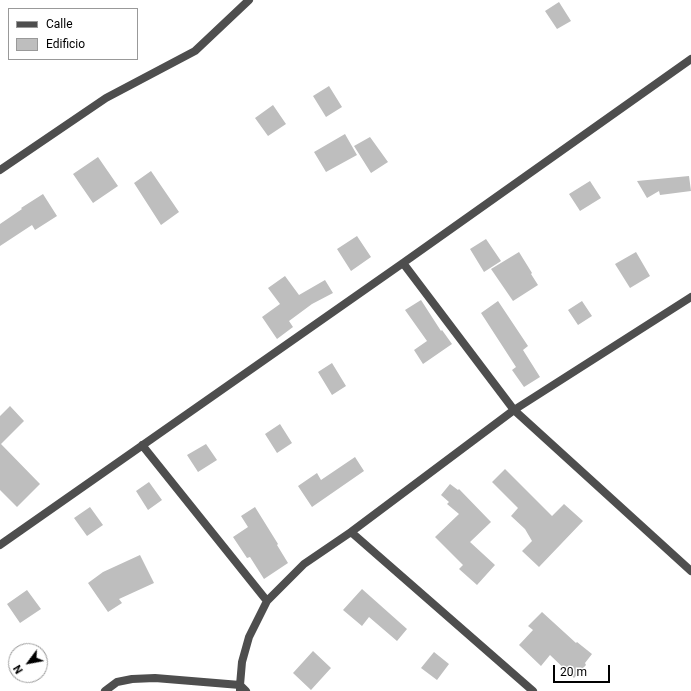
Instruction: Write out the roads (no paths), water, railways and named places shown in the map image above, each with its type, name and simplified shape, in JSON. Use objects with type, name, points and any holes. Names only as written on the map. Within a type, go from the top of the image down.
[{"type":"street","points":[[0,170],[106,98],[195,50],[249,0]]},
{"type":"street","points":[[0,545],[691,59]]},
{"type":"street","points":[[403,263],[514,410],[691,571]]},
{"type":"street","points":[[105,691],[117,682],[132,679],[155,678],[242,689],[242,662],[249,638],[267,601],[304,564],[351,532],[514,410],[691,297]]},
{"type":"street","points":[[142,445],[267,601]]},
{"type":"street","points":[[351,532],[533,691]]}]
